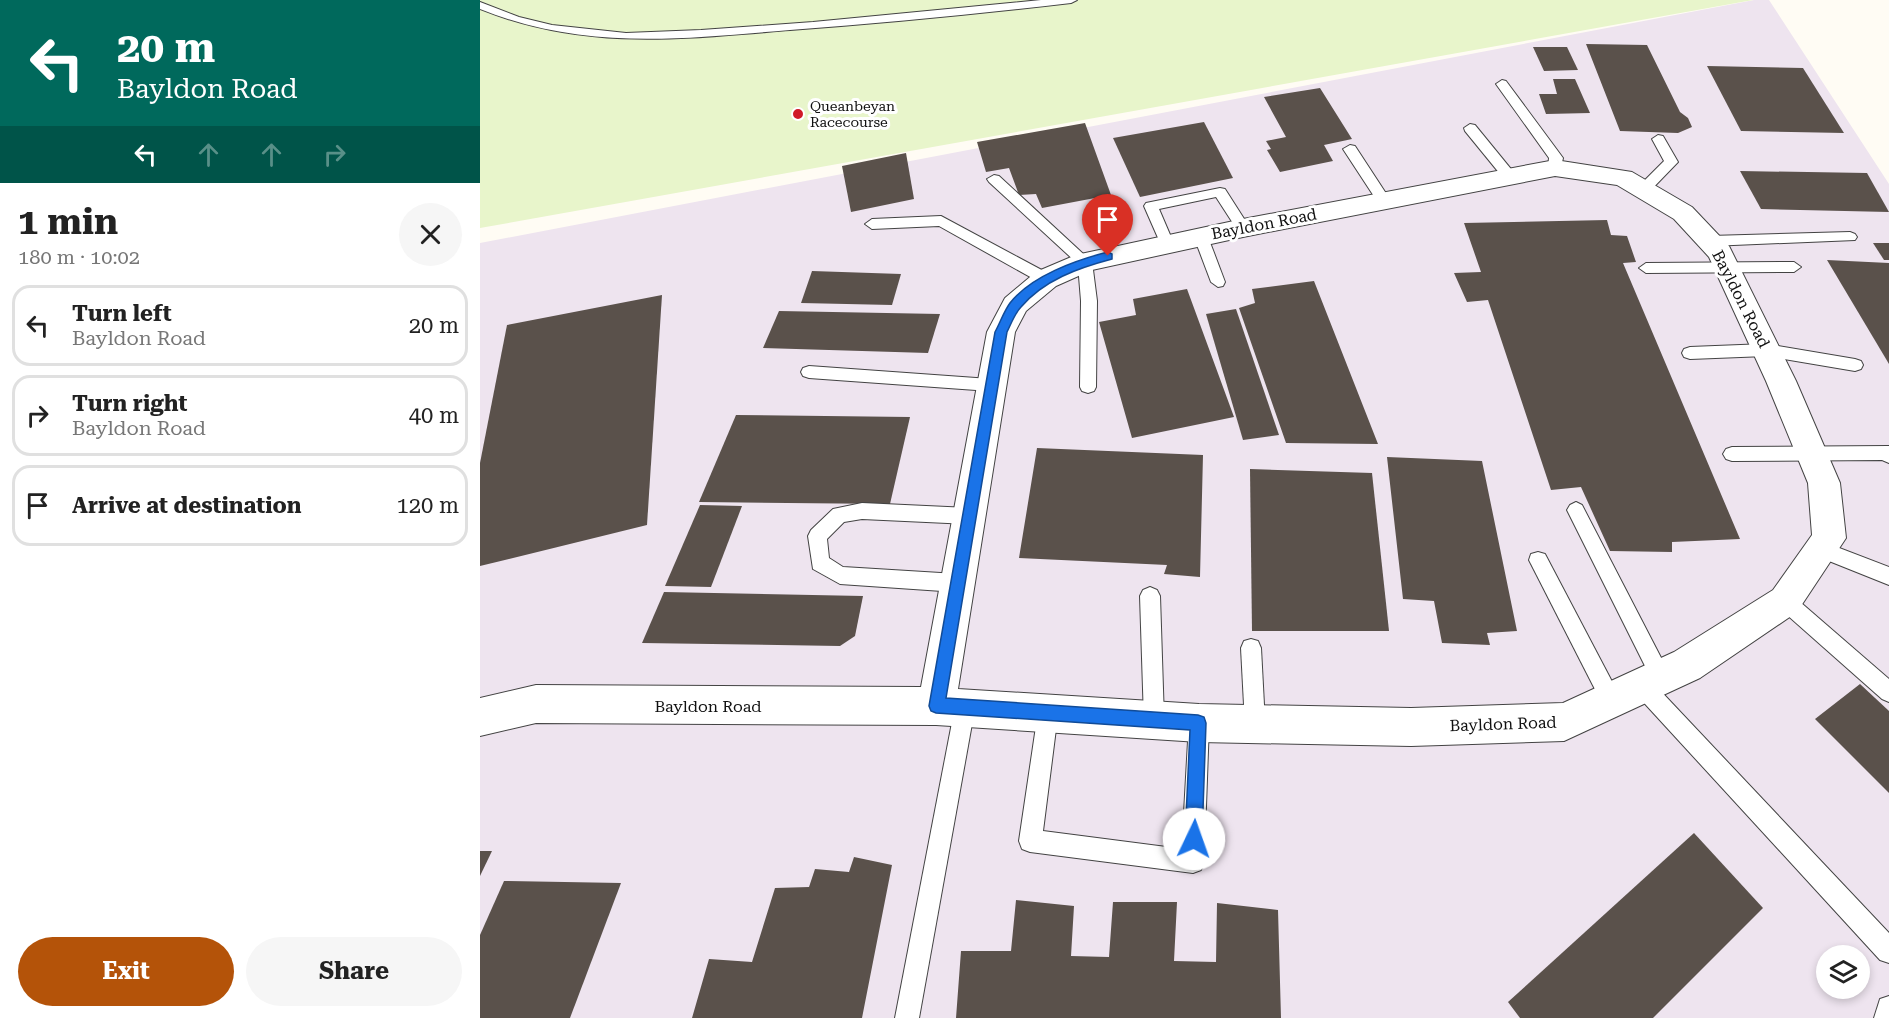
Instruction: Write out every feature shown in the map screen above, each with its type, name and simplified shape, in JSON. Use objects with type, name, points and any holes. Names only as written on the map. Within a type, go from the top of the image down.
[{"type":"street","name":"Bayldon Road","points":[[480,717],[536,704],[951,706],[1198,723],[1411,728],[1564,722],[1687,665],[1785,601],[1829,538],[1824,483],[1720,252],[1683,213],[1623,178],[1555,168],[1085,261],[1046,279],[1015,305],[1001,332],[957,583],[951,706]]},
{"type":"lane","points":[[480,5],[503,16],[566,33],[648,37],[888,20],[1071,0]]},
{"type":"lane","points":[[1502,84],[1556,158],[1555,168]]},
{"type":"lane","points":[[1470,128],[1510,177]]},
{"type":"lane","points":[[1643,189],[1671,162],[1658,140]]},
{"type":"lane","points":[[1350,149],[1384,201]]},
{"type":"lane","points":[[994,179],[1085,261],[1089,301],[1088,387]]},
{"type":"lane","points":[[1167,243],[1151,206],[1220,192],[1243,228]]},
{"type":"lane","points":[[872,224],[941,221],[1046,279]]},
{"type":"lane","points":[[1201,237],[1218,282]]},
{"type":"lane","points":[[1710,241],[1850,237]]},
{"type":"lane","points":[[1646,268],[1794,267]]},
{"type":"lane","points":[[1690,353],[1766,350],[1856,365]]},
{"type":"lane","points":[[809,372],[990,385]]},
{"type":"lane","points":[[1732,454],[1888,453],[1889,456]]},
{"type":"lane","points":[[1576,510],[1651,682],[1889,951]]},
{"type":"lane","points":[[957,583],[840,574],[820,563],[817,536],[838,515],[862,511],[969,516]]},
{"type":"lane","points":[[1821,549],[1889,576]]},
{"type":"lane","points":[[1539,560],[1611,700]]},
{"type":"lane","points":[[1150,596],[1154,720]]},
{"type":"lane","points":[[1785,601],[1889,692]]},
{"type":"lane","points":[[1251,648],[1255,724]]},
{"type":"lane","points":[[907,1018],[951,706]]},
{"type":"lane","points":[[1048,713],[1030,841],[1193,862],[1198,723]]},
{"type":"lane","points":[[1886,1018],[1889,1008]]},
{"type":"shaded area","points":[[1754,0],[1769,0],[1889,184],[1889,1018],[480,1018],[480,243]]},
{"type":"green space","name":"Queanbeyan Racecourse","points":[[480,0],[1753,0],[480,228]]},
{"type":"building","points":[[1586,44],[1647,45],[1680,112],[1688,118],[1692,127],[1678,133],[1620,131]]},
{"type":"building","points":[[1533,47],[1567,47],[1578,70],[1544,71]]},
{"type":"building","points":[[1707,66],[1803,68],[1844,133],[1741,131]]},
{"type":"building","points":[[1553,79],[1575,79],[1590,113],[1546,114],[1539,94],[1557,94]]},
{"type":"building","points":[[1320,88],[1352,139],[1324,145],[1333,161],[1280,172],[1267,150],[1271,149],[1266,141],[1286,137],[1264,97]]},
{"type":"building","points":[[1204,122],[1233,178],[1140,197],[1113,138]]},
{"type":"building","points":[[1085,123],[1111,195],[1042,208],[1036,194],[1019,195],[1009,168],[986,172],[977,142]]},
{"type":"building","points":[[906,153],[914,199],[851,212],[842,166]]},
{"type":"building","points":[[1740,171],[1867,173],[1889,212],[1761,209]]},
{"type":"building","points":[[1607,220],[1611,235],[1627,236],[1636,262],[1623,263],[1740,539],[1672,542],[1672,552],[1610,551],[1581,487],[1551,490],[1488,300],[1467,302],[1454,273],[1481,272],[1464,223]]},
{"type":"building","points":[[1873,243],[1889,243],[1889,260],[1884,260]]},
{"type":"building","points":[[1827,260],[1889,263],[1889,364]]},
{"type":"building","points":[[812,271],[901,274],[892,305],[801,303]]},
{"type":"building","points":[[1314,281],[1378,444],[1286,443],[1239,308],[1255,303],[1252,289]]},
{"type":"building","points":[[1187,289],[1234,417],[1132,438],[1099,322],[1136,315],[1133,299]]},
{"type":"building","points":[[662,295],[647,525],[480,566],[480,463],[507,325]]},
{"type":"building","points":[[1236,309],[1279,435],[1243,440],[1206,314]]},
{"type":"building","points":[[779,311],[940,314],[928,353],[763,348]]},
{"type":"building","points":[[736,415],[910,417],[890,504],[699,502]]},
{"type":"building","points":[[1037,448],[1203,455],[1200,577],[1164,574],[1167,565],[1019,558]]},
{"type":"building","points":[[1387,457],[1482,461],[1517,631],[1487,633],[1490,645],[1442,643],[1434,601],[1403,599]]},
{"type":"building","points":[[1250,469],[1372,473],[1389,631],[1252,631]]},
{"type":"building","points":[[700,505],[742,506],[711,587],[665,586]]},
{"type":"building","points":[[664,592],[863,596],[855,636],[840,646],[642,643]]},
{"type":"building","points":[[1860,684],[1889,711],[1889,793],[1815,719]]},
{"type":"building","points":[[1694,833],[1763,908],[1653,1018],[1520,1018],[1508,1002]]},
{"type":"building","points":[[480,851],[492,851],[480,876]]},
{"type":"building","points":[[854,857],[892,865],[862,1018],[692,1018],[709,959],[752,962],[775,888],[809,887],[815,869],[849,872]]},
{"type":"building","points":[[504,881],[621,883],[570,1018],[480,1018],[480,935]]},
{"type":"building","points":[[1016,900],[1074,906],[1071,956],[1109,957],[1113,902],[1177,902],[1174,961],[1216,962],[1217,903],[1278,910],[1281,1018],[956,1018],[961,951],[1011,951]]},
{"type":"place","name":"Queanbeyan Racecourse","points":[[798,114]]},
{"type":"route","points":[[1108,256],[1085,261],[1046,279],[1015,305],[1001,332],[936,706],[1198,723],[1194,839]]}]
